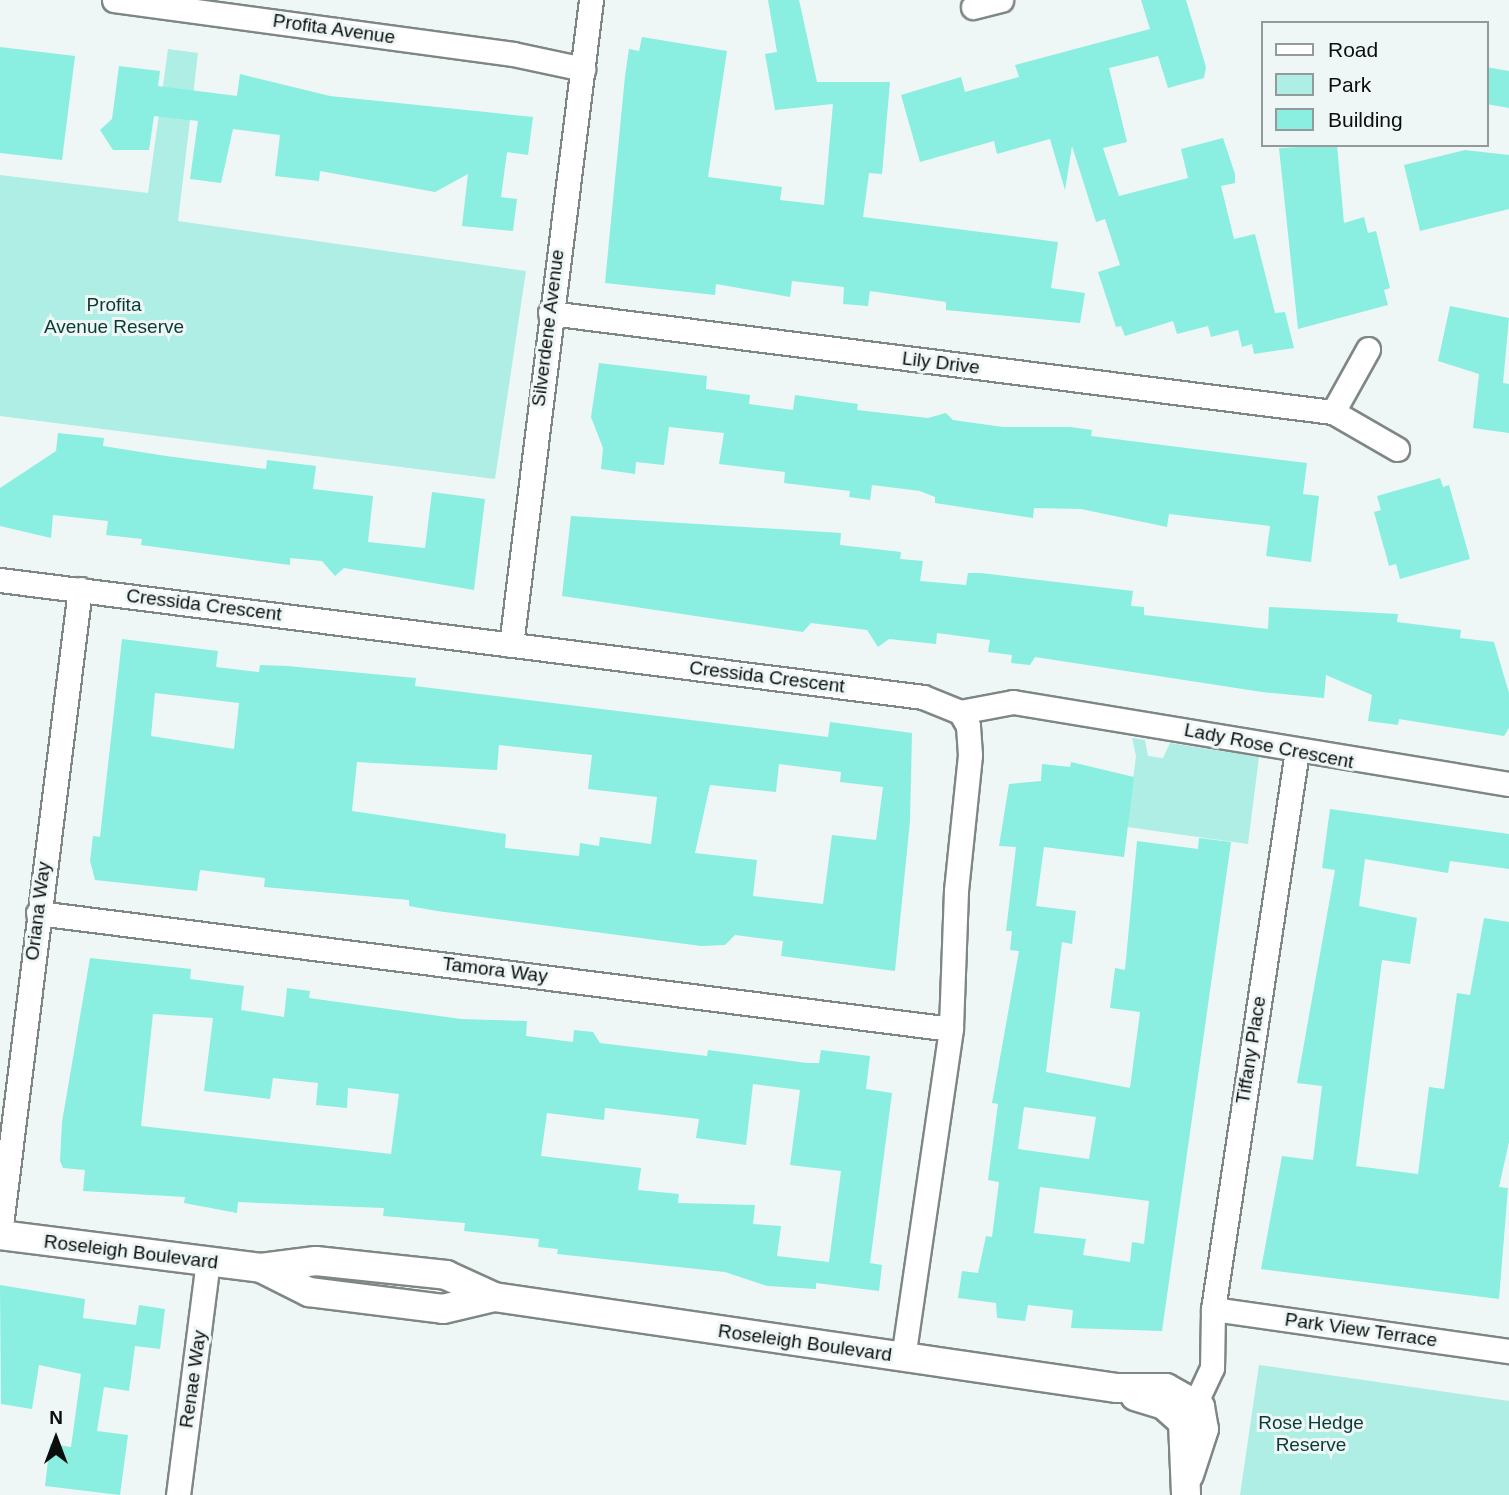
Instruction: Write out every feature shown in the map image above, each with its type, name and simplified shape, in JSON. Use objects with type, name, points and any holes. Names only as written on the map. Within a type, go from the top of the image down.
[{"type":"street","name":"Profita Avenue","points":[[114,0],[584,63]]},
{"type":"street","points":[[973,7],[1001,0]]},
{"type":"street","name":"Silverdene Avenue","points":[[511,645],[550,313],[591,4]]},
{"type":"street","name":"Lily Drive","points":[[550,313],[1333,412],[1397,449]]},
{"type":"street","points":[[1333,412],[1368,349]]},
{"type":"street","name":"Cressida Crescent","points":[[0,580],[923,697],[964,719]]},
{"type":"street","name":"Oriana Way","points":[[0,1234],[80,589]]},
{"type":"street","name":"Lady Rose Crescent","points":[[964,719],[1001,701],[1028,709],[1509,783]]},
{"type":"street","points":[[911,1359],[951,1029],[964,719]]},
{"type":"street","name":"Tiffany Place","points":[[1186,1403],[1209,1350],[1297,751]]},
{"type":"street","name":"Tamora Way","points":[[38,913],[951,1029]]},
{"type":"street","name":"Roseleigh Boulevard","points":[[0,1234],[261,1268],[316,1261],[446,1275],[494,1297],[1117,1388],[1186,1403]]},
{"type":"street","name":"Renae Way","points":[[178,1495],[208,1262]]},
{"type":"street","name":"Park View Terrace","points":[[1213,1309],[1509,1351]]},
{"type":"street","points":[[1186,1403],[1187,1485]]},
{"type":"green space","name":"Profita Avenue Reserve","points":[[168,49],[198,53],[178,221],[526,271],[495,479],[0,416],[0,175],[148,193]]},
{"type":"green space","points":[[1132,738],[1145,740],[1148,756],[1163,758],[1170,743],[1259,757],[1248,844],[1127,827],[1136,756]]},
{"type":"green space","name":"Rose Hedge Reserve","points":[[1259,1365],[1509,1401],[1509,1495],[1240,1495]]},
{"type":"building","points":[[768,0],[799,0],[817,82],[890,82],[882,174],[869,173],[863,217],[1058,242],[1051,288],[1085,293],[1080,323],[946,310],[946,302],[870,291],[868,306],[843,304],[844,287],[792,281],[790,297],[716,284],[715,295],[605,283],[629,49],[639,51],[642,37],[727,51],[708,177],[782,187],[780,200],[824,205],[833,104],[775,110],[765,54],[777,52]]},
{"type":"building","points":[[1141,0],[1186,0],[1206,67],[1204,78],[1168,88],[1158,56],[1109,68],[1127,142],[1103,148],[1119,196],[1188,178],[1181,149],[1223,138],[1235,174],[1235,183],[1221,186],[1234,239],[1255,234],[1275,313],[1285,312],[1294,348],[1254,354],[1252,344],[1242,347],[1238,330],[1211,337],[1208,326],[1177,334],[1173,321],[1125,336],[1121,326],[1116,327],[1098,272],[1120,265],[1105,219],[1096,222],[1072,146],[1065,190],[1050,139],[997,154],[994,141],[920,162],[901,95],[961,77],[965,92],[1019,77],[1015,65],[1150,29]]},
{"type":"building","points":[[0,47],[75,56],[62,160],[0,153]]},
{"type":"building","points":[[119,66],[160,71],[158,86],[237,96],[240,74],[330,96],[533,117],[528,155],[507,152],[501,197],[517,199],[513,231],[462,226],[468,174],[435,192],[320,171],[319,181],[275,176],[280,135],[233,129],[221,183],[190,179],[198,121],[154,116],[149,150],[113,150],[100,130],[112,119]]},
{"type":"building","points":[[1488,67],[1509,71],[1509,108],[1488,104]]},
{"type":"building","points":[[1337,147],[1344,223],[1364,217],[1368,233],[1376,231],[1390,288],[1384,290],[1388,305],[1298,329],[1279,148]]},
{"type":"building","points":[[1465,150],[1509,155],[1509,209],[1420,231],[1404,165]]},
{"type":"building","points":[[1450,306],[1509,318],[1503,383],[1509,384],[1509,433],[1473,428],[1479,374],[1438,361]]},
{"type":"building","points":[[599,363],[707,376],[706,389],[750,395],[749,404],[793,410],[795,395],[858,404],[857,410],[928,418],[946,413],[953,420],[1003,427],[1070,427],[1092,430],[1091,436],[1307,463],[1303,494],[1319,496],[1311,562],[1266,556],[1270,526],[1169,514],[1167,527],[1081,509],[1034,508],[1033,518],[935,503],[935,497],[920,491],[872,485],[870,500],[849,497],[850,491],[784,483],[785,472],[719,464],[724,433],[669,427],[664,465],[636,462],[635,474],[601,469],[603,448],[591,417]]},
{"type":"building","points":[[58,433],[104,438],[103,446],[266,469],[267,460],[316,466],[313,489],[373,496],[368,542],[425,548],[432,492],[485,499],[474,590],[344,568],[335,576],[322,561],[290,558],[290,565],[141,545],[142,539],[106,535],[108,521],[53,515],[51,538],[0,526],[0,488],[56,451]]},
{"type":"building","points":[[1440,478],[1443,487],[1449,485],[1470,559],[1400,579],[1396,564],[1389,566],[1374,512],[1381,510],[1377,496]]},
{"type":"building","points":[[571,516],[841,533],[840,545],[901,552],[900,559],[923,561],[920,581],[966,585],[968,573],[981,573],[1133,591],[1131,606],[1144,607],[1144,615],[1268,629],[1269,607],[1398,614],[1397,622],[1461,630],[1460,638],[1494,642],[1509,693],[1509,728],[1504,736],[1399,719],[1398,725],[1368,721],[1372,695],[1326,675],[1324,698],[1262,692],[1035,657],[1030,665],[1011,663],[1012,655],[988,652],[990,640],[937,633],[936,644],[889,639],[878,647],[867,630],[811,623],[803,632],[562,596]]},
{"type":"building","points":[[122,639],[218,651],[216,667],[259,672],[260,665],[287,666],[416,678],[415,686],[828,737],[830,722],[912,733],[910,821],[895,971],[781,956],[783,941],[735,935],[725,945],[701,946],[437,911],[409,906],[409,900],[264,887],[265,878],[200,870],[197,891],[95,880],[90,861],[93,836],[100,837]],"holes":[[[155,693],[239,703],[234,749],[151,736]],[[499,745],[592,755],[588,789],[657,797],[651,844],[600,837],[599,846],[580,843],[579,856],[505,848],[506,834],[352,811],[357,762],[497,770]],[[779,764],[841,772],[840,782],[883,787],[876,840],[832,835],[823,904],[753,896],[757,860],[695,853],[710,785],[776,792]]]},
{"type":"building","points":[[1071,762],[1134,777],[1124,857],[1044,847],[1036,906],[1076,911],[1072,944],[1062,942],[1046,1072],[1130,1088],[1140,1012],[1110,1008],[1115,968],[1125,970],[1137,841],[1198,849],[1199,838],[1231,842],[1162,1331],[1071,1328],[1073,1310],[1028,1305],[1025,1321],[997,1318],[996,1303],[958,1298],[962,1271],[978,1273],[986,1236],[992,1237],[999,1182],[988,1180],[998,1104],[992,1103],[1019,951],[1010,950],[1012,931],[1006,931],[1016,847],[999,846],[1009,784],[1041,781],[1042,764],[1070,767]],"holes":[[[1024,1107],[1096,1117],[1089,1159],[1018,1149]],[[1040,1187],[1149,1201],[1144,1244],[1132,1242],[1130,1262],[1083,1255],[1086,1239],[1034,1233]]]},
{"type":"building","points":[[1330,809],[1509,834],[1509,869],[1450,861],[1448,873],[1365,859],[1359,906],[1417,918],[1410,964],[1382,960],[1356,1166],[1418,1174],[1429,1087],[1444,1089],[1457,993],[1470,995],[1484,918],[1509,922],[1509,1142],[1499,1187],[1508,1188],[1499,1299],[1261,1269],[1282,1156],[1313,1160],[1322,1086],[1297,1083],[1335,870],[1322,868]]},
{"type":"building","points":[[90,958],[191,969],[190,979],[244,986],[241,1010],[284,1017],[287,988],[310,991],[309,998],[461,1019],[527,1021],[526,1036],[573,1042],[574,1030],[593,1032],[600,1043],[707,1056],[708,1050],[819,1063],[821,1050],[870,1056],[866,1089],[892,1093],[870,1263],[882,1265],[879,1291],[816,1283],[816,1289],[767,1286],[725,1272],[557,1254],[558,1249],[538,1247],[539,1239],[464,1231],[465,1223],[383,1216],[384,1208],[238,1202],[237,1213],[184,1203],[185,1197],[83,1191],[85,1170],[63,1168],[60,1161],[62,1122]],"holes":[[[153,1014],[213,1018],[204,1091],[270,1099],[273,1078],[318,1083],[316,1105],[347,1108],[348,1088],[399,1094],[391,1154],[141,1126]],[[753,1084],[800,1090],[790,1165],[841,1171],[829,1262],[777,1256],[781,1226],[753,1224],[755,1205],[678,1203],[679,1194],[638,1190],[641,1168],[541,1156],[547,1113],[604,1120],[605,1108],[699,1119],[696,1138],[746,1145]]]},
{"type":"building","points":[[0,1285],[85,1299],[83,1318],[136,1325],[139,1305],[165,1309],[160,1349],[135,1346],[129,1391],[104,1387],[97,1431],[128,1435],[120,1495],[45,1486],[50,1444],[71,1447],[81,1374],[39,1365],[32,1409],[1,1404]]}]
